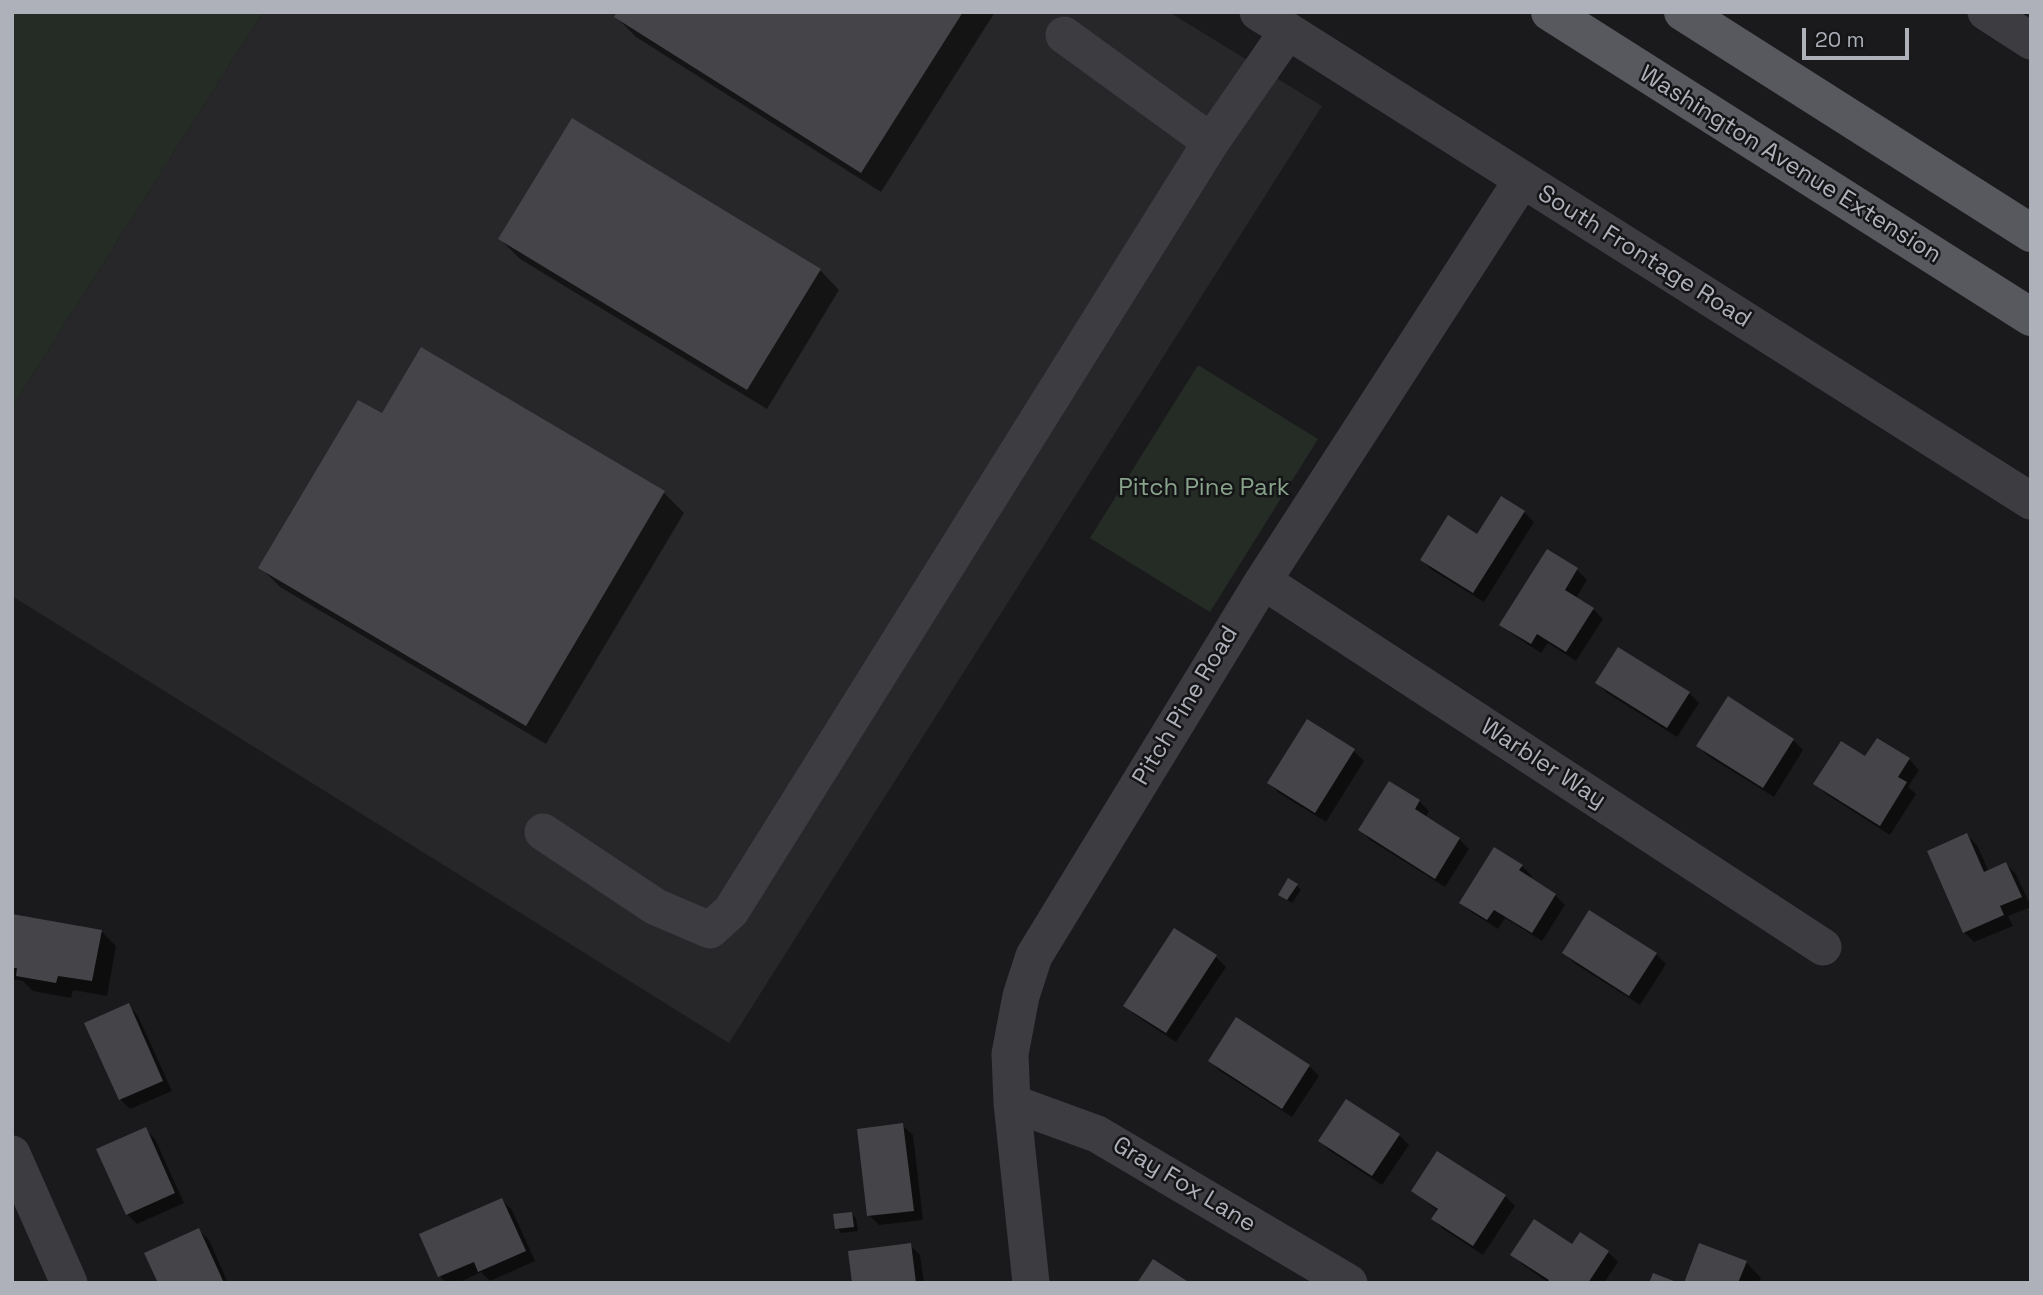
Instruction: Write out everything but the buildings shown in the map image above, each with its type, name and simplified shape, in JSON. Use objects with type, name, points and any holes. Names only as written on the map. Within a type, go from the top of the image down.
[{"type":"main road","name":"Washington Avenue Extension","points":[[1550,12],[2031,317]]},
{"type":"main road","points":[[1683,12],[2031,233]]},
{"type":"street","points":[[1986,12],[2031,41]]},
{"type":"street","points":[[544,832],[656,907],[710,930],[731,911],[1212,142],[1273,22]]},
{"type":"street","name":"South Frontage Road","points":[[1273,22],[2031,501]]},
{"type":"street","points":[[1064,35],[1212,142]]},
{"type":"street","name":"Pitch Pine Road","points":[[1031,1283],[1012,1103],[1010,1054],[1021,996],[1034,956],[1262,581],[1522,180]]},
{"type":"street","name":"Warbler Way","points":[[1262,581],[1823,947]]},
{"type":"street","name":"Gray Fox Lane","points":[[1012,1103],[1097,1134],[1349,1283]]},
{"type":"street","points":[[12,1154],[69,1283]]},
{"type":"shaded area","points":[[263,12],[1169,12],[1322,106],[729,1043],[12,596],[12,407]]},
{"type":"green space","points":[[12,12],[263,12],[12,407]]},
{"type":"green space","name":"Pitch Pine Park","points":[[1198,365],[1318,439],[1210,612],[1090,538]]}]
